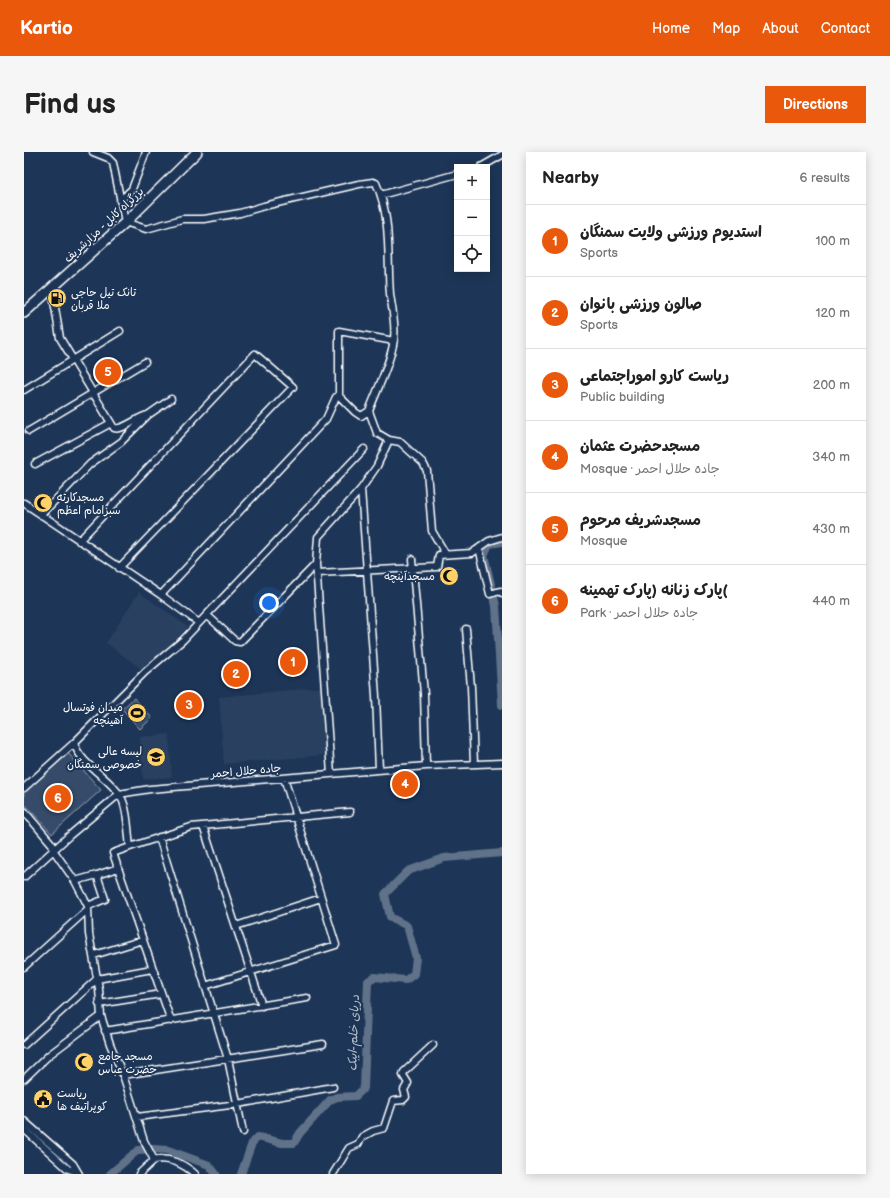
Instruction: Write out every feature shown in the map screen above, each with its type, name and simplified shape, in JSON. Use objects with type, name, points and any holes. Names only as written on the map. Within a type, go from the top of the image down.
[{"type":"highway","name":"بزرگراه کابل - مزارشریف","points":[[24,312],[52,289],[125,222],[197,152]]},
{"type":"street","points":[[93,152],[108,158],[113,163],[125,222],[146,229],[182,219],[204,219],[240,213],[264,206],[373,182],[376,183],[388,221],[388,259],[395,329],[394,341],[369,411],[361,416],[354,412],[339,396],[339,331],[394,341]]},
{"type":"street","points":[[120,201],[132,189],[146,152]]},
{"type":"street","points":[[486,164],[502,155]]},
{"type":"street","points":[[381,195],[454,175]]},
{"type":"street","points":[[52,289],[60,338],[114,428],[120,429],[135,419],[148,415]]},
{"type":"street","points":[[24,390],[74,361],[120,331]]},
{"type":"street","points":[[79,541],[255,354],[292,387],[119,568]]},
{"type":"street","points":[[29,431],[94,394],[145,362]]},
{"type":"street","points":[[161,595],[326,419],[336,397],[339,396]]},
{"type":"street","points":[[41,515],[90,464],[122,442],[148,415],[171,399]]},
{"type":"street","points":[[369,411],[377,434],[389,440],[400,442],[423,463],[427,471],[432,531],[445,553]]},
{"type":"street","points":[[35,464],[111,423]]},
{"type":"street","points":[[331,774],[316,564],[318,537],[361,489],[377,466],[389,440]]},
{"type":"street","points":[[24,788],[74,743],[145,672],[183,640],[364,449]]},
{"type":"street","points":[[361,489],[376,696],[379,770]]},
{"type":"street","points":[[24,512],[27,505],[161,595],[199,623]]},
{"type":"street","points":[[317,573],[367,572],[438,567],[439,555],[445,553],[472,553],[490,541],[502,537]]},
{"type":"street","points":[[479,548],[490,594],[501,592]]},
{"type":"street","points":[[412,559],[423,680],[426,766]]},
{"type":"street","points":[[207,615],[236,642],[240,642],[316,564]]},
{"type":"street","points":[[466,630],[471,687],[474,764]]},
{"type":"street","points":[[74,743],[76,748],[83,756],[119,794],[124,807],[130,847]]},
{"type":"street","name":"جاده حلال احمر","points":[[119,794],[150,789],[426,766],[502,763]]},
{"type":"street","points":[[205,986],[336,945],[284,778]]},
{"type":"street","points":[[24,877],[119,794]]},
{"type":"street","points":[[24,811],[52,844],[54,851],[75,881],[88,908],[89,934],[94,955],[101,1016],[105,1031],[123,1075],[144,1141],[152,1157]]},
{"type":"street","points":[[170,1021],[113,853],[191,827],[350,812]]},
{"type":"street","points":[[203,826],[262,1006]]},
{"type":"street","points":[[159,837],[228,1058],[244,1132]]},
{"type":"street","points":[[75,881],[118,868]]},
{"type":"street","points":[[24,967],[88,908],[105,899],[97,874]]},
{"type":"street","points":[[236,926],[321,898]]},
{"type":"street","points":[[94,955],[143,940]]},
{"type":"street","points":[[24,1045],[97,979],[152,969]]},
{"type":"street","points":[[100,1004],[161,994]]},
{"type":"street","points":[[105,1031],[307,998]]},
{"type":"street","points":[[24,1079],[49,1055],[101,1016]]},
{"type":"street","points":[[123,1075],[323,1044]]},
{"type":"street","points":[[333,1174],[349,1148],[358,1144],[362,1137],[373,1131],[384,1128],[393,1101],[403,1100],[406,1097],[404,1090],[408,1083],[403,1075],[404,1072],[433,1045]]},
{"type":"street","points":[[137,1117],[238,1104],[333,1087]]},
{"type":"street","points":[[24,1121],[73,1164],[78,1173]]},
{"type":"street","points":[[24,1129],[68,1169],[78,1173]]},
{"type":"street","points":[[139,1174],[152,1157]]},
{"type":"street","points":[[152,1157],[175,1161],[190,1169],[195,1174]]},
{"type":"shaded area","points":[[139,592],[188,627],[143,670],[106,643]]},
{"type":"shaded area","points":[[322,687],[327,755],[224,764],[219,697]]},
{"type":"shaded area","name":"میدان فوتسال آهینچه","points":[[134,698],[152,718],[140,729],[122,709]]},
{"type":"shaded area","name":"لیسه عالی خصوصی سمنگان","points":[[169,734],[172,777],[143,779],[140,737]]},
{"type":"shaded area","points":[[68,753],[101,790],[52,834],[24,803],[24,793]]},
{"type":"waterway","name":"دریای خلم-ایبک","points":[[502,542],[489,544],[484,555],[496,606],[502,705]]},
{"type":"waterway","name":"دریای خلم-ایبک","points":[[241,1174],[252,1143],[258,1137],[282,1143],[294,1143],[300,1133],[330,1100],[337,1097],[356,1096],[364,1088],[368,981],[374,977],[406,980],[414,974],[416,958],[407,926],[390,917],[385,894],[408,871],[444,858],[502,853]]},
{"type":"waterway","name":"دریای خلم-ایبک","points":[[110,1174],[138,1150],[153,1149],[168,1150],[209,1165],[216,1174]]},
{"type":"place","name":"تانک تیل حاجی ملا قربان","points":[[57,298]]},
{"type":"place","name":"مسجدشریف مرحوم","points":[[108,372]]},
{"type":"place","name":"مسجدکارته سبزامام اعظم","points":[[43,503]]},
{"type":"place","name":"مسجدآینچه","points":[[449,576]]},
{"type":"place","name":"استدیوم ورزشی ولایت سمنگان","points":[[293,662]]},
{"type":"place","name":"صالون ورزشی بانوان","points":[[236,674]]},
{"type":"place","name":"ریاست کارو اموراجتماعی","points":[[189,705]]},
{"type":"place","name":"میدان فوتسال آهینچه","points":[[137,713]]},
{"type":"place","name":"لیسه عالی خصوصی سمنگان","points":[[156,757]]},
{"type":"place","name":"مسجدحضرت عثمان","points":[[405,784]]},
{"type":"place","name":"پارک زنانه (پارک تهمینه(","points":[[58,798]]},
{"type":"place","name":"مسجد جامع حضرت عباس","points":[[84,1062]]},
{"type":"place","name":"ریاست کوپراتیف ها","points":[[43,1099]]}]
